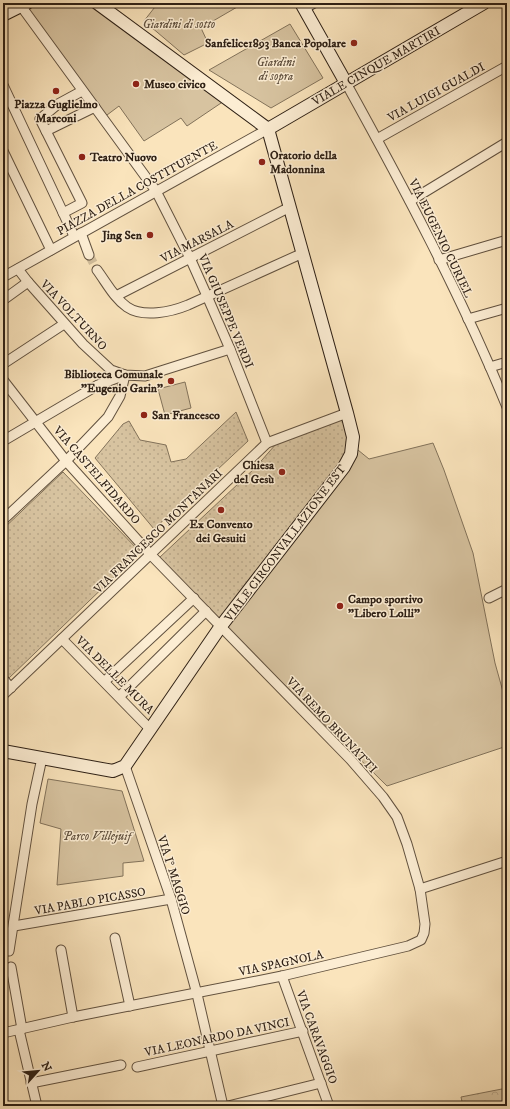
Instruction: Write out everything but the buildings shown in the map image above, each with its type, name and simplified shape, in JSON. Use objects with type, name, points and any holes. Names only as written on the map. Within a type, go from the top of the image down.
[{"type":"main road","points":[[97,3],[268,129]]},
{"type":"main road","name":"VIALE CINQUE MARTIRI","points":[[268,129],[484,3]]},
{"type":"main road","points":[[3,15],[24,4]]},
{"type":"main road","points":[[306,5],[346,83]]},
{"type":"main road","name":"VIALE CIRCONVALLAZIONE EST","points":[[125,766],[221,626],[352,454],[353,437],[347,413],[268,129]]},
{"type":"main road","points":[[3,751],[113,771],[125,766]]},
{"type":"street","points":[[24,4],[82,91],[95,107],[46,131]]},
{"type":"street","name":"VIA LUIGI GUALDI","points":[[377,139],[507,66]]},
{"type":"street","name":"VIA EUGENIO CURIEL","points":[[346,83],[410,200],[468,320],[507,407]]},
{"type":"street","points":[[3,85],[63,213],[89,255]]},
{"type":"street","points":[[63,213],[82,203],[40,119],[58,104],[82,91]]},
{"type":"street","name":"VIA GIUSEPPE VERDI","points":[[95,107],[156,191],[190,258],[207,296],[230,349],[267,443]]},
{"type":"street","name":"PIAZZA DELLA COSTITUENTE","points":[[3,277],[268,129]]},
{"type":"street","points":[[410,200],[507,142]]},
{"type":"street","points":[[3,152],[51,250]]},
{"type":"street","name":"VIA MARSALA","points":[[116,296],[290,207]]},
{"type":"street","points":[[439,260],[507,240]]},
{"type":"street","points":[[97,270],[116,296],[127,307],[136,310],[162,313],[176,310],[303,253]]},
{"type":"street","points":[[4,299],[28,282],[18,269]]},
{"type":"street","name":"VIA VOLTURNO","points":[[28,282],[83,344],[111,370],[125,375]]},
{"type":"street","points":[[468,320],[507,308]]},
{"type":"street","points":[[3,364],[64,324]]},
{"type":"street","points":[[3,441],[98,385],[125,375],[145,376],[230,349]]},
{"type":"street","points":[[490,367],[507,362]]},
{"type":"street","points":[[3,520],[66,461],[108,417],[120,396],[125,375]]},
{"type":"street","name":"VIA CASTELFIDARDO","points":[[3,380],[66,461],[150,555],[194,598]]},
{"type":"street","name":"VIA FRANCESCO MONTANARI","points":[[3,695],[267,443],[347,413]]},
{"type":"street","points":[[489,598],[507,589]]},
{"type":"street","points":[[105,681],[194,598]]},
{"type":"street","name":"VIA REMO BRUNATTI","points":[[194,598],[350,759],[383,796],[397,817],[407,844],[420,889]]},
{"type":"street","points":[[120,696],[206,612]]},
{"type":"street","name":"VIA DELLE MURA","points":[[62,639],[120,696],[150,729]]},
{"type":"street","points":[[3,679],[11,688]]},
{"type":"street","name":"VIA PABLO PICASSO","points":[[9,951],[32,804],[42,758]]},
{"type":"street","name":"VIA I° MAGGIO","points":[[125,766],[170,899],[197,994],[223,1106]]},
{"type":"street","points":[[420,889],[507,861]]},
{"type":"street","name":"VIA SPAGNOLA","points":[[3,1033],[73,1017],[197,994],[282,976],[408,946],[421,940],[424,933],[425,924],[420,889]]},
{"type":"street","name":"VIA PABLO PICASSO","points":[[14,926],[170,899]]},
{"type":"street","points":[[115,938],[130,1006]]},
{"type":"street","points":[[61,950],[73,1017]]},
{"type":"street","points":[[11,967],[20,1029],[37,1106]]},
{"type":"street","name":"VIA CARAVAGGIO","points":[[282,976],[329,1106]]},
{"type":"street","name":"VIA LEONARDO DA VINCI","points":[[137,1067],[303,1031]]},
{"type":"street","points":[[31,1083],[121,1065]]},
{"type":"street","points":[[228,1106],[321,1083]]},
{"type":"green space","points":[[41,3],[90,3],[227,99],[187,126],[181,118],[144,141],[119,106],[103,118],[26,10]]},
{"type":"green space","name":"Giardini di sotto","points":[[158,3],[244,3],[201,28],[208,43],[184,55],[144,21]]},
{"type":"green space","name":"Giardini di sopra","points":[[290,24],[323,78],[271,108],[209,70]]},
{"type":"green space","points":[[185,382],[191,408],[165,415],[158,389]]},
{"type":"green space","points":[[236,412],[248,441],[154,529],[95,458],[123,424],[129,421],[140,440],[166,445],[171,462],[186,459]]},
{"type":"green space","points":[[347,413],[351,454],[221,626],[159,558],[255,468],[276,444]]},
{"type":"green space","points":[[433,443],[473,553],[495,663],[507,706],[507,746],[387,786],[225,626],[358,450],[369,459]]},
{"type":"green space","points":[[63,472],[140,552],[8,679],[3,673],[3,529]]},
{"type":"green space","name":"Parco Villejuif","points":[[48,779],[122,791],[144,861],[123,863],[123,876],[57,885],[61,829],[40,823]]},
{"type":"green space","points":[[507,1088],[507,1106],[463,1106],[461,1097]]},
{"type":"tunnel","points":[[89,255],[97,270]]},
{"type":"place","name":"Sanfelice1893 Banca Popolare","points":[[354,43]]},
{"type":"place","name":"Museo civico","points":[[136,84]]},
{"type":"place","name":"Piazza Guglielmo Marconi","points":[[56,91]]},
{"type":"place","name":"Teatro Nuovo","points":[[82,157]]},
{"type":"place","name":"Oratorio della Madonnina","points":[[262,162]]},
{"type":"place","name":"Jing Sen","points":[[150,235]]},
{"type":"place","name":"Biblioteca Comunale \"Eugenio Garin\"","points":[[171,381]]},
{"type":"place","name":"San Francesco","points":[[144,415]]},
{"type":"place","name":"Chiesa del Gesù","points":[[282,472]]},
{"type":"place","name":"Ex Convento dei Gesuiti","points":[[221,510]]},
{"type":"place","name":"Campo sportivo \"Libero Lolli\"","points":[[340,606]]}]
